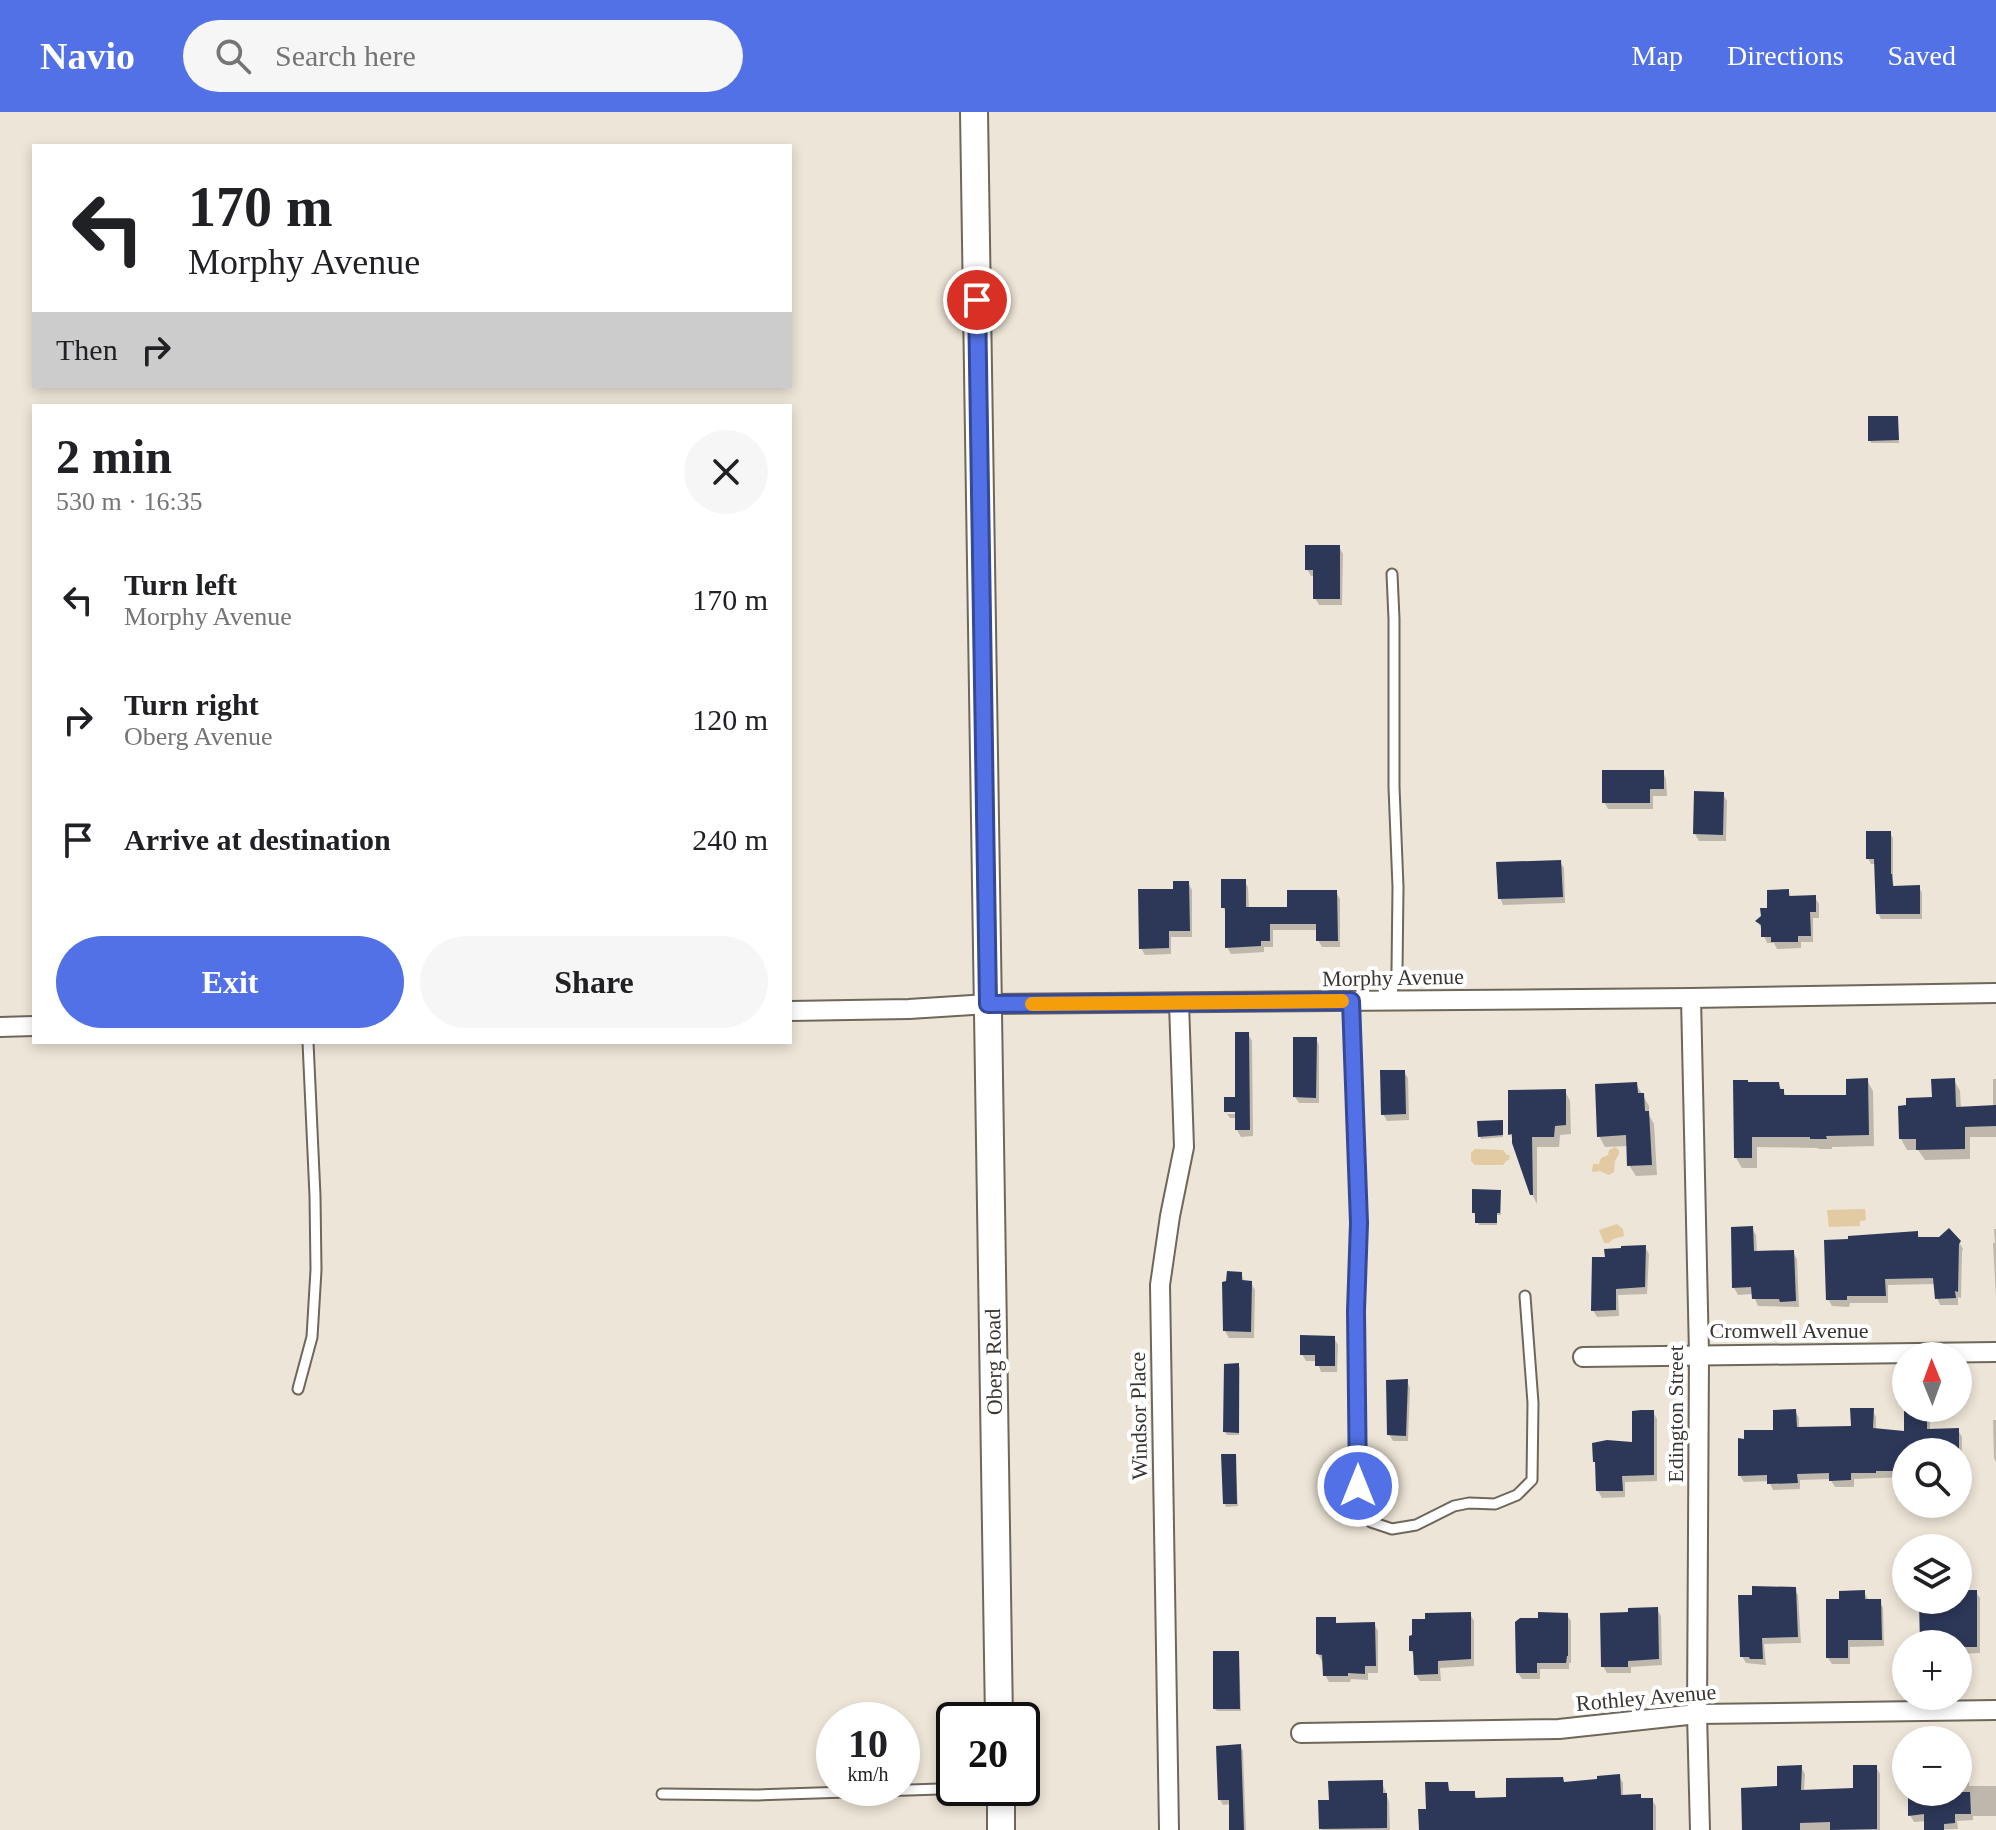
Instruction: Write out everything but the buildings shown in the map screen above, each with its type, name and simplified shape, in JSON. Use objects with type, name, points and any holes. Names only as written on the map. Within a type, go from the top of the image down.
[{"type":"street","name":"Oberg Road","points":[[974,112],[999,1702]]},
{"type":"street","name":"Morphy Avenue","points":[[792,1011],[988,1004],[1996,993]]},
{"type":"street","name":"Edington Street","points":[[1691,998],[1699,1354],[1697,1714],[1700,1830]]},
{"type":"street","name":"Windsor Place","points":[[1169,1830],[1160,1285],[1184,1147],[1179,1003]]},
{"type":"street","points":[[0,1027],[32,1026]]},
{"type":"street","name":"Cromwell Avenue","points":[[1583,1357],[1996,1352]]},
{"type":"street","name":"Rothley Avenue","points":[[1301,1733],[1559,1729],[1697,1714],[1996,1710]]},
{"type":"street","points":[[1001,1806],[1001,1830]]},
{"type":"lane","points":[[1390,1001],[1397,971],[1398,901],[1392,574]]},
{"type":"lane","points":[[1351,1001],[1359,1223],[1356,1311],[1358,1486],[1362,1511],[1371,1522],[1392,1529],[1416,1525],[1454,1506],[1495,1504],[1517,1495],[1532,1480],[1533,1403],[1525,1296]]},
{"type":"lane","points":[[298,1389],[312,1337],[316,1270],[308,1044]]},
{"type":"lane","points":[[662,1794],[758,1795],[936,1789]]},
{"type":"shaded area","points":[[1615,1147],[1619,1154],[1614,1172],[1609,1175],[1593,1172],[1593,1164],[1599,1164],[1601,1158]]},
{"type":"shaded area","points":[[1475,1149],[1503,1150],[1510,1155],[1509,1160],[1503,1165],[1475,1165],[1471,1161],[1471,1153]]},
{"type":"shaded area","points":[[1865,1209],[1866,1220],[1860,1221],[1860,1226],[1829,1227],[1827,1210]]},
{"type":"shaded area","points":[[1617,1224],[1623,1229],[1624,1236],[1604,1243],[1599,1230]]},
{"type":"slow traffic","points":[[1032,1004],[1342,1001]]},
{"type":"route","points":[[977,300],[988,1004],[1351,1001],[1359,1223],[1356,1311],[1358,1486]]}]
